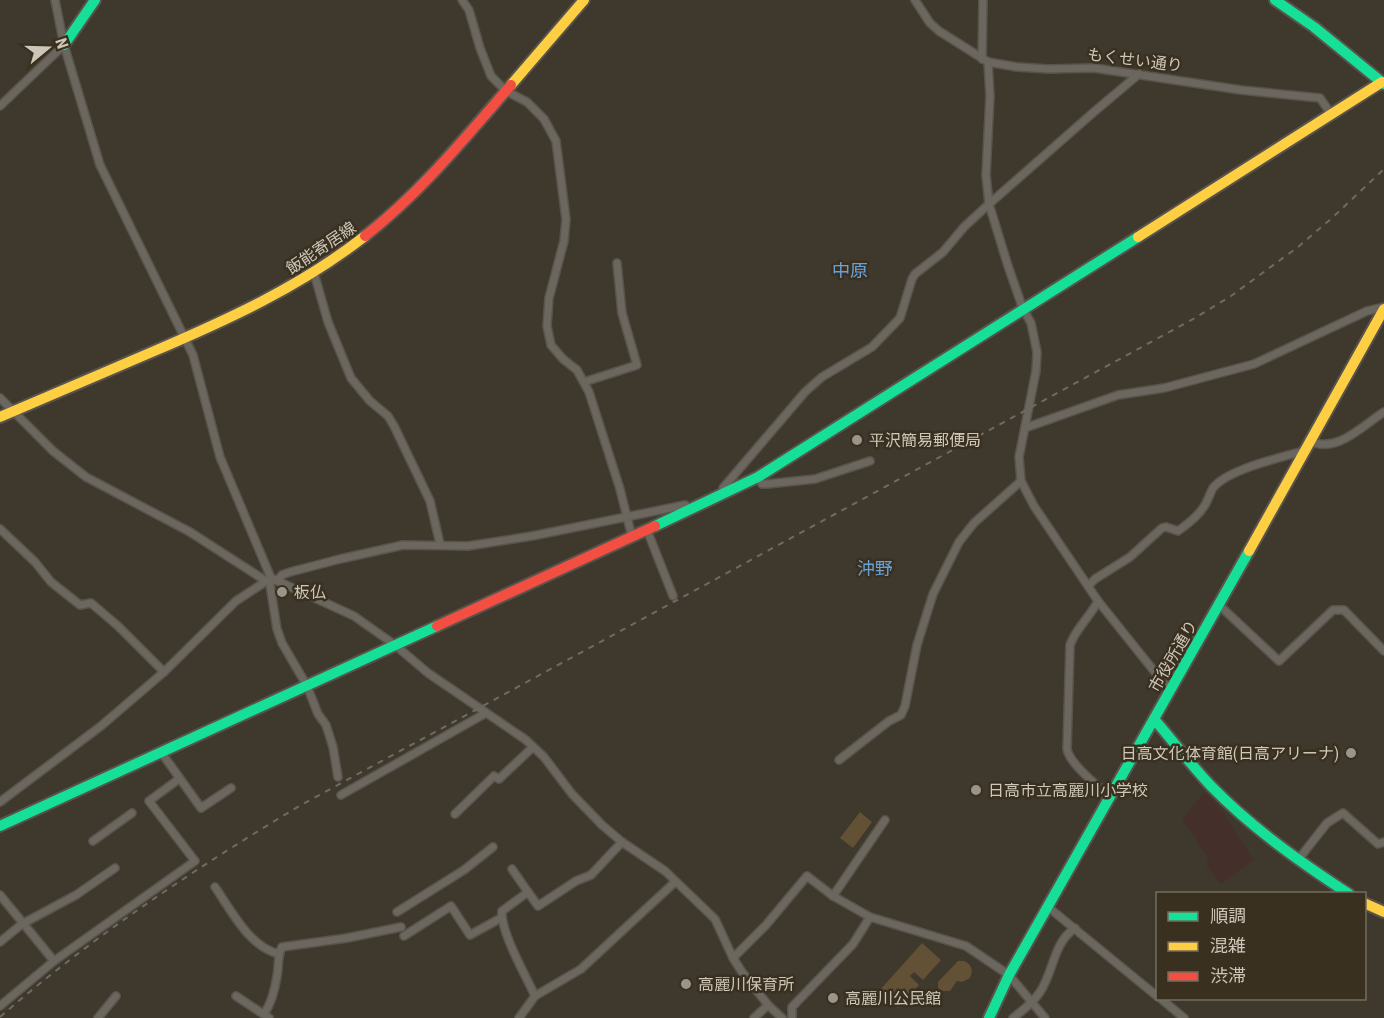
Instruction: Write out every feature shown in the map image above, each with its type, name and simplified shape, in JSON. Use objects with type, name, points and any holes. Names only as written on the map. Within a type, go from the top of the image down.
[{"type":"street","points":[[55,0],[64,45],[100,165],[198,368],[208,416],[220,457],[271,580],[277,629],[282,643],[307,686],[318,714],[326,725],[333,747],[338,777]]},
{"type":"street","points":[[0,106],[64,45],[95,0]]},
{"type":"street","points":[[462,0],[470,10],[480,48],[491,76],[506,92],[527,102],[544,119],[556,141],[566,219],[564,242],[549,298],[547,326],[551,345],[577,370],[584,382],[620,489],[632,537]]},
{"type":"street","name":"飯能寄居線","points":[[0,417],[260,304],[314,273],[365,236],[409,199],[448,158],[584,0]]},
{"type":"street","name":"もくせい通り","points":[[915,0],[930,23],[939,31],[985,61],[1017,67],[1048,69],[1094,68],[1241,90],[1320,98],[1331,114]]},
{"type":"street","points":[[982,0],[985,61],[990,96],[986,176],[989,204],[1023,309],[1031,323],[1037,352],[1036,371],[1019,457],[1022,481],[1034,506],[1098,601],[1170,691]]},
{"type":"street","points":[[0,826],[632,537],[758,477],[1384,82],[1314,27],[1275,0]]},
{"type":"street","points":[[723,494],[723,488],[805,392],[822,377],[872,346],[900,318],[912,279],[943,252],[964,227],[989,204],[1139,74]]},
{"type":"street","points":[[584,382],[637,365],[622,313],[617,263]]},
{"type":"street","points":[[314,273],[328,322],[351,378],[370,401],[388,416],[394,426],[430,501],[440,544]]},
{"type":"street","points":[[1025,428],[1118,395],[1164,388],[1254,364],[1367,311],[1384,308]]},
{"type":"street","name":"市役所通り","points":[[990,1018],[1009,975],[1384,308]]},
{"type":"street","points":[[0,398],[53,451],[86,477],[190,532],[271,580],[354,616],[395,645],[428,673],[533,747],[544,757],[572,794],[602,825],[622,842],[665,871],[715,919],[733,958],[768,1005],[782,1018]]},
{"type":"street","points":[[1088,586],[1095,579],[1125,561],[1162,528],[1178,531],[1188,524],[1203,508],[1213,489],[1232,475],[1306,446],[1320,445],[1348,437],[1384,412]]},
{"type":"street","points":[[758,477],[762,484],[815,479],[870,461]]},
{"type":"street","points":[[839,760],[889,721],[901,715],[905,706],[917,645],[933,594],[959,542],[974,523],[1022,481]]},
{"type":"street","points":[[0,802],[101,726],[164,672],[236,601],[282,575],[403,545],[468,546],[685,505],[692,509]]},
{"type":"street","points":[[0,529],[35,562],[51,582],[80,605],[91,603],[118,626],[164,672]]},
{"type":"street","points":[[647,530],[673,596]]},
{"type":"street","points":[[1098,601],[1093,611],[1074,634],[1070,645],[1067,749],[1069,757],[1095,784],[1111,796]]},
{"type":"street","points":[[1219,605],[1279,661],[1333,610],[1339,608],[1344,610],[1384,651]]},
{"type":"street","points":[[341,795],[486,714]]},
{"type":"street","points":[[1154,719],[1211,785],[1258,828],[1298,860],[1347,892]]},
{"type":"street","points":[[455,814],[494,776],[499,779],[533,747]]},
{"type":"street","points":[[161,752],[201,808],[231,788]]},
{"type":"street","points":[[0,1006],[54,961],[195,861],[149,801],[179,778]]},
{"type":"street","points":[[93,841],[132,813]]},
{"type":"street","points":[[1298,860],[1327,823],[1343,813],[1378,844],[1384,842]]},
{"type":"street","points":[[833,896],[885,820]]},
{"type":"street","points":[[512,869],[538,906],[591,874],[622,842]]},
{"type":"street","points":[[397,912],[464,870],[493,848]]},
{"type":"street","points":[[0,942],[22,924],[76,895],[115,868]]},
{"type":"street","points":[[733,958],[766,925],[807,876],[833,896],[870,917],[966,946],[1009,975],[1045,1018]]},
{"type":"street","points":[[519,1018],[535,996],[582,969],[675,882]]},
{"type":"street","points":[[215,887],[246,932],[268,952],[279,954]]},
{"type":"street","points":[[528,892],[502,911],[501,918],[505,932],[535,996]]},
{"type":"street","points":[[0,895],[54,961]]},
{"type":"street","points":[[1366,903],[1384,912]]},
{"type":"street","points":[[404,936],[451,906],[470,935],[501,918]]},
{"type":"street","points":[[1048,907],[1156,995]]},
{"type":"street","points":[[792,1018],[792,1007],[853,944],[870,917]]},
{"type":"street","points":[[236,996],[267,1017],[278,976],[279,954],[282,947],[347,938],[401,927]]},
{"type":"street","points":[[1013,1018],[1032,1004],[1041,991],[1062,940],[1076,928]]},
{"type":"street","points":[[98,1018],[116,996]]},
{"type":"street","points":[[1162,1000],[1184,1018]]},
{"type":"street","points":[[754,1018],[768,1005]]},
{"type":"shaded area","points":[[1204,792],[1223,812],[1253,860],[1221,884],[1207,866],[1208,856],[1182,821]]},
{"type":"shaded area","points":[[860,812],[872,822],[853,848],[840,838]]},
{"type":"shaded area","points":[[922,943],[941,960],[923,980],[914,972],[910,976],[919,985],[898,1008],[879,991]]},
{"type":"shaded area","points":[[958,961],[964,961],[970,966],[972,972],[970,978],[962,982],[957,981],[950,991],[942,991],[938,988],[938,982]]},
{"type":"railway","points":[[0,1017],[35,987],[146,904],[301,805],[1195,318],[1231,296],[1298,247],[1384,169]]},
{"type":"traffic: fast","points":[[64,45],[95,0]]},
{"type":"traffic: fast","points":[[1275,0],[1314,27],[1384,84]]},
{"type":"traffic: fast","points":[[655,526],[758,477],[1138,237]]},
{"type":"traffic: fast","points":[[989,1018],[1009,975],[1249,551]]},
{"type":"traffic: fast","points":[[0,826],[437,626]]},
{"type":"traffic: fast","points":[[1154,719],[1204,778],[1243,816],[1295,857],[1346,892]]},
{"type":"traffic: slow","points":[[511,85],[584,0]]},
{"type":"traffic: slow","points":[[1138,237],[1382,82]]},
{"type":"traffic: slow","points":[[0,417],[235,315],[289,287],[365,236]]},
{"type":"traffic: slow","points":[[1249,551],[1384,309]]},
{"type":"traffic: slow","points":[[1366,904],[1384,912]]},
{"type":"traffic: jam","points":[[365,236],[423,183],[511,85]]},
{"type":"traffic: jam","points":[[437,626],[655,526]]},
{"type":"place","name":"平沢簡易郵便局","points":[[857,440]]},
{"type":"place","name":"板仏","points":[[282,592]]},
{"type":"place","name":"日高文化体育館(日高アリーナ)","points":[[1351,753]]},
{"type":"place","name":"日高市立高麗川小学校","points":[[976,790]]},
{"type":"place","name":"高麗川保育所","points":[[686,984]]},
{"type":"place","name":"高麗川公民館","points":[[833,998]]},
{"type":"district","name":"中原","points":[[850,270]]},
{"type":"district","name":"沖野","points":[[875,568]]}]
